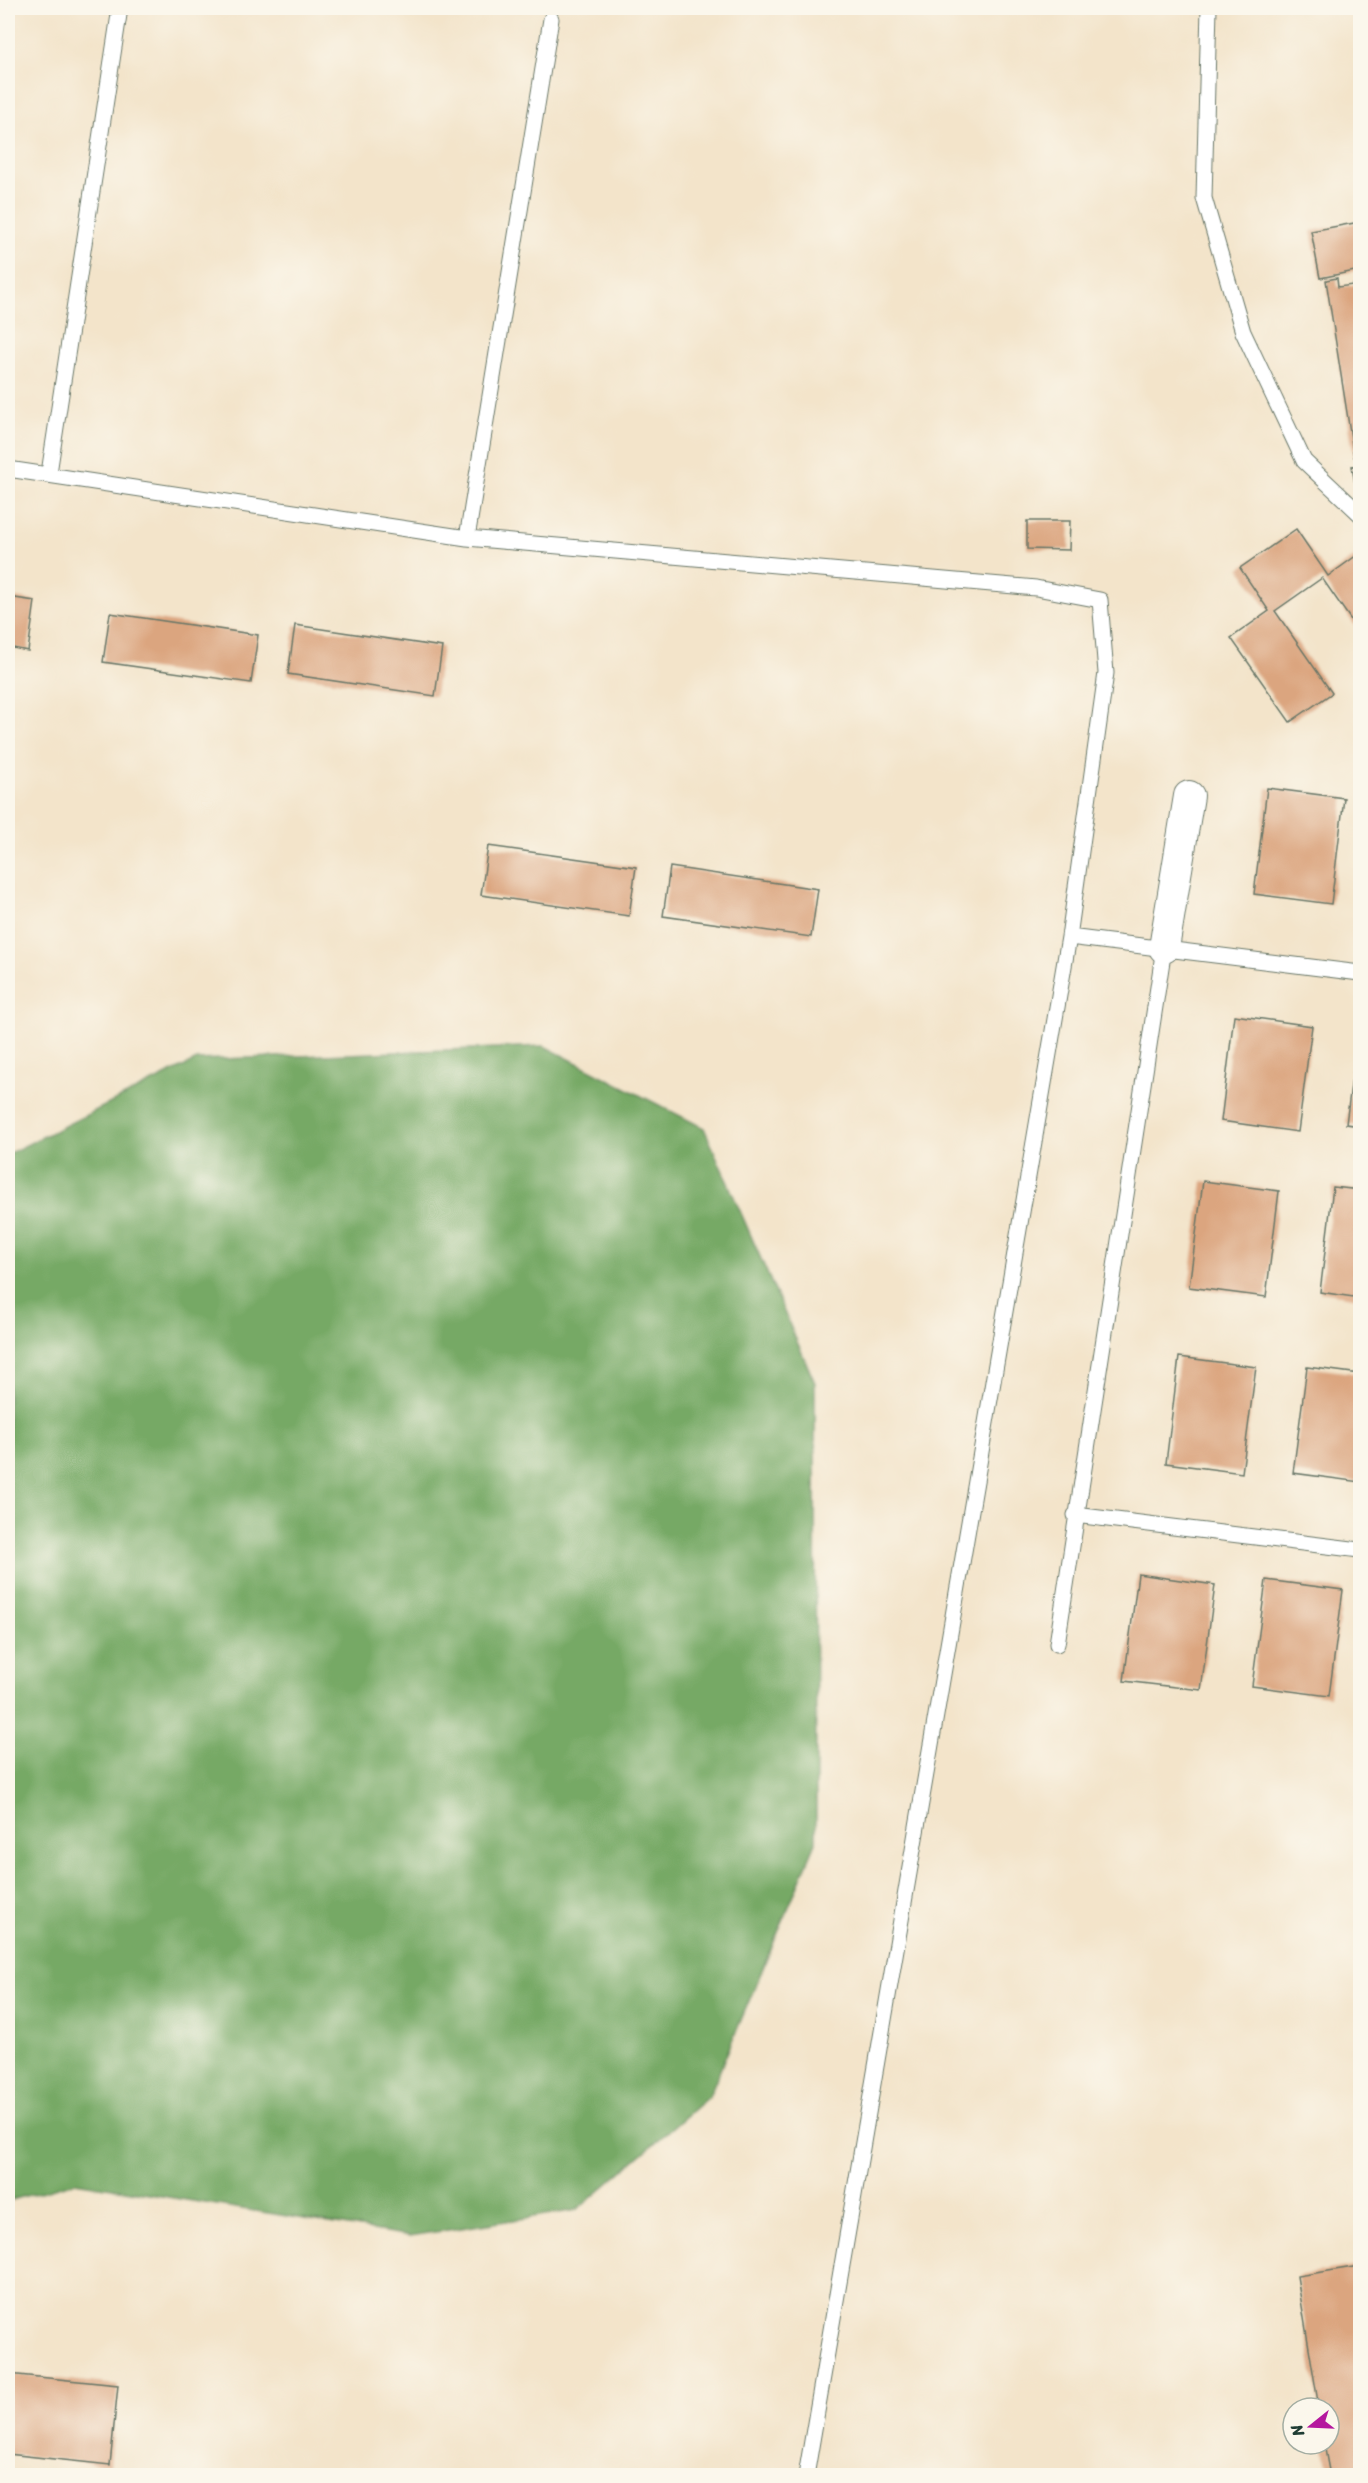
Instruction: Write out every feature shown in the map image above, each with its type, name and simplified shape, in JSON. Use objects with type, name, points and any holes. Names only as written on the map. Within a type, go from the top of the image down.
[{"type":"street","points":[[1164,948],[1189,796]]},
{"type":"lane","points":[[49,473],[120,8]]},
{"type":"lane","points":[[1209,8],[1204,198],[1243,332],[1304,461],[1360,514]]},
{"type":"lane","points":[[467,538],[551,19]]},
{"type":"lane","points":[[8,469],[49,473],[467,538],[1036,588],[1100,600],[1106,673],[1069,937],[806,2475]]},
{"type":"lane","points":[[1069,937],[1360,972]]},
{"type":"lane","points":[[1057,1644],[1075,1515],[1164,948]]},
{"type":"lane","points":[[1075,1515],[1360,1550]]},
{"type":"green space","points":[[544,1046],[704,1128],[815,1383],[816,1842],[709,2096],[577,2210],[410,2236],[75,2182],[8,2201],[8,1154],[197,1060]]},
{"type":"building","points":[[1360,222],[1360,270],[1320,278],[1311,231]]},
{"type":"building","points":[[1337,278],[1338,287],[1360,284],[1360,456],[1354,457],[1326,280]]},
{"type":"building","points":[[1360,465],[1360,496],[1357,496],[1352,466]]},
{"type":"building","points":[[1027,521],[1070,521],[1069,550],[1027,549]]},
{"type":"building","points":[[1296,529],[1328,576],[1360,553],[1360,633],[1322,578],[1275,611],[1332,693],[1290,722],[1231,638],[1269,611],[1240,568]]},
{"type":"building","points":[[8,597],[35,601],[28,651],[8,647]]},
{"type":"building","points":[[110,613],[258,635],[251,683],[103,662]]},
{"type":"building","points":[[295,625],[442,647],[435,696],[288,674]]},
{"type":"building","points":[[1267,788],[1344,798],[1331,904],[1254,894]]},
{"type":"building","points":[[488,846],[636,867],[629,916],[481,895]]},
{"type":"building","points":[[670,867],[818,889],[811,937],[663,916]]},
{"type":"building","points":[[1234,1015],[1312,1026],[1298,1132],[1221,1121]]},
{"type":"building","points":[[1360,1023],[1360,1126],[1346,1124]]},
{"type":"building","points":[[1203,1181],[1279,1191],[1266,1297],[1189,1287]]},
{"type":"building","points":[[1333,1187],[1360,1190],[1360,1298],[1320,1292]]},
{"type":"building","points":[[1179,1357],[1256,1367],[1242,1473],[1166,1463]]},
{"type":"building","points":[[1307,1367],[1360,1374],[1360,1482],[1293,1473]]},
{"type":"building","points":[[1138,1574],[1215,1585],[1201,1690],[1124,1681]]},
{"type":"building","points":[[1266,1580],[1343,1590],[1329,1696],[1252,1686]]},
{"type":"building","points":[[1360,2266],[1360,2476],[1330,2476],[1326,2456],[1341,2456],[1341,2396],[1317,2396],[1297,2276]]},
{"type":"building","points":[[8,2374],[118,2385],[110,2465],[8,2454]]}]
